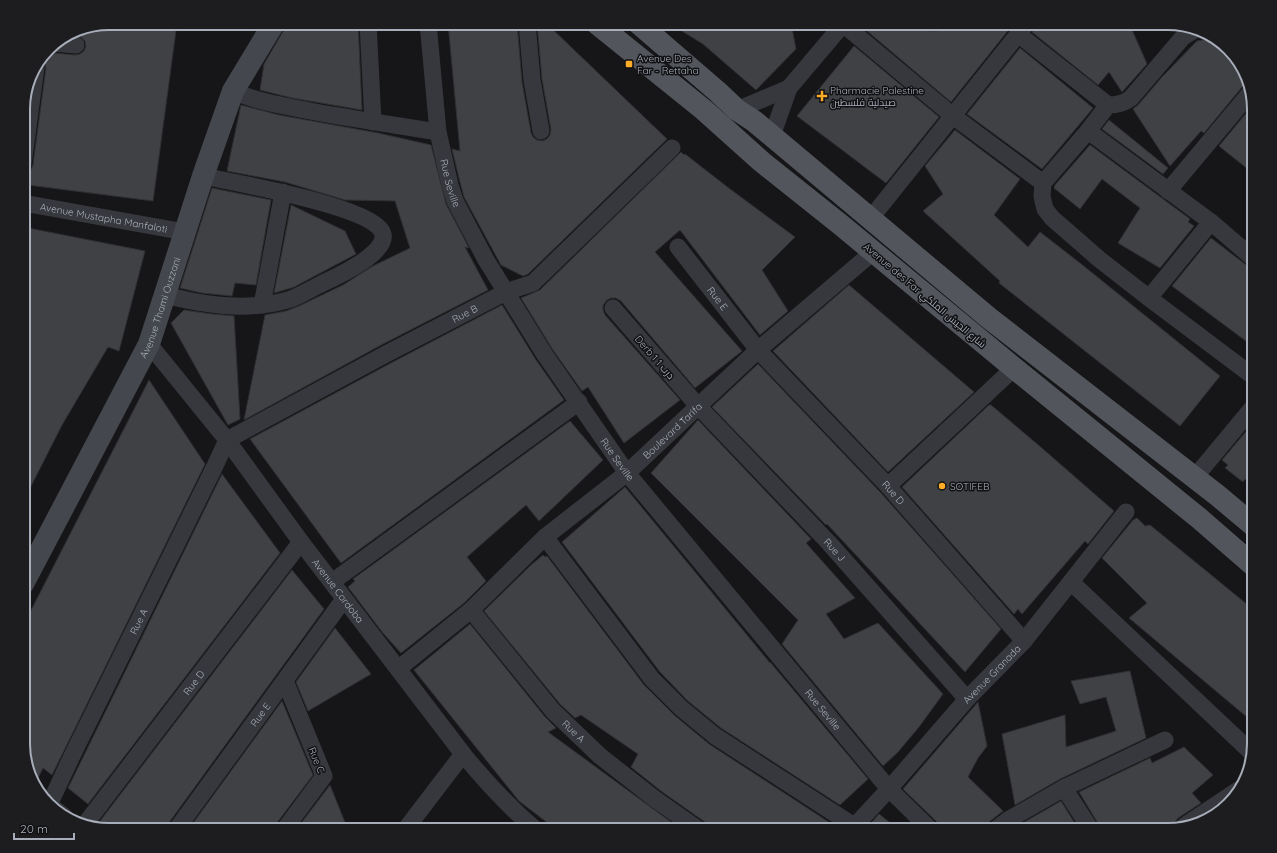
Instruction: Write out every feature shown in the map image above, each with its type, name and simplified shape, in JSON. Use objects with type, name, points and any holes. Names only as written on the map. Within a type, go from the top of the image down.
[{"type":"main road","name":"Avenue des Far شارع الجيش الملكي","points":[[605,30],[704,110],[762,162],[1200,519],[1247,560]]},
{"type":"main road","points":[[646,30],[737,110],[754,121],[989,318],[1218,495],[1247,520]]},
{"type":"street","name":"Avenue Thami Ouzzani","points":[[30,571],[149,344],[203,176],[233,91],[270,30]]},
{"type":"street","points":[[368,30],[373,122]]},
{"type":"street","name":"Rue Seville","points":[[429,30],[438,132],[454,201],[486,260],[546,355],[627,473],[889,788],[924,823]]},
{"type":"street","points":[[528,30],[532,80],[541,131]]},
{"type":"street","points":[[772,136],[789,88],[838,30]]},
{"type":"street","points":[[850,30],[953,116],[1043,183]]},
{"type":"street","points":[[871,218],[1021,30]]},
{"type":"street","points":[[1025,30],[1108,105]]},
{"type":"street","points":[[1189,33],[1184,37],[1131,98],[1122,103],[1108,105],[1088,131],[1043,183],[1043,202],[1049,214],[1099,259],[1247,372]]},
{"type":"street","points":[[64,44],[76,45]]},
{"type":"street","points":[[737,110],[789,88]]},
{"type":"street","points":[[30,112],[33,89]]},
{"type":"street","points":[[233,91],[245,96],[278,105],[438,132]]},
{"type":"street","points":[[1168,191],[1246,99]]},
{"type":"street","points":[[1088,131],[1210,222],[1247,253]]},
{"type":"street","name":"Rue B","points":[[227,440],[372,361],[506,292],[533,283],[672,148]]},
{"type":"street","points":[[165,295],[186,301],[239,306],[262,305],[290,299],[354,268],[376,250],[381,243],[382,237],[380,229],[364,218],[350,212],[283,192],[203,176]]},
{"type":"street","points":[[262,305],[283,192]]},
{"type":"street","name":"Avenue Mustapha Manfaloti","points":[[30,204],[185,232]]},
{"type":"street","points":[[1149,298],[1210,222]]},
{"type":"street","name":"Rue E","points":[[678,247],[758,350]]},
{"type":"street","name":"Boulevard Tarifa","points":[[398,669],[471,610],[545,538],[627,473],[758,350],[873,252]]},
{"type":"street","name":"Derb 1 درب 1","points":[[613,308],[698,406]]},
{"type":"street","name":"Avenue Cordoba","points":[[149,344],[227,440],[301,542],[462,754],[478,773],[528,823]]},
{"type":"street","name":"Rue D","points":[[758,350],[888,486],[1024,640]]},
{"type":"street","points":[[888,486],[1014,368]]},
{"type":"street","points":[[332,582],[579,402]]},
{"type":"street","name":"Rue J","points":[[698,406],[829,543],[967,699]]},
{"type":"street","points":[[1195,477],[1247,414]]},
{"type":"street","name":"Rue A","points":[[52,799],[227,440]]},
{"type":"street","name":"Avenue Granada","points":[[857,823],[967,699],[1024,640],[1126,512]]},
{"type":"street","points":[[545,538],[652,679],[681,708],[715,736],[845,823]]},
{"type":"street","name":"Rue D","points":[[88,820],[301,542]]},
{"type":"street","points":[[1071,582],[1247,747]]},
{"type":"street","name":"Rue E","points":[[181,823],[344,599]]},
{"type":"street","name":"Rue A","points":[[471,610],[554,711],[600,756],[655,799],[689,823]]},
{"type":"street","name":"Rue C","points":[[285,682],[324,776],[289,823]]},
{"type":"street","points":[[1004,823],[1064,788],[1165,740]]},
{"type":"street","points":[[410,823],[462,754]]},
{"type":"street","points":[[1064,788],[1086,823]]},
{"type":"street","points":[[1209,811],[1217,806]]},
{"type":"building","points":[[104,30],[176,30],[153,201],[30,185],[30,171],[33,165],[46,68],[45,63],[53,53],[75,55],[80,54],[84,51],[86,46],[85,41],[78,36]]},
{"type":"building","points":[[284,30],[358,30],[362,110],[292,98],[260,90],[264,64]]},
{"type":"building","points":[[449,30],[518,30],[522,82],[531,133],[537,140],[542,141],[547,139],[551,130],[542,79],[538,30],[553,30],[667,139],[528,274],[523,276],[501,265],[464,197],[452,149],[460,151]]},
{"type":"building","points":[[680,30],[792,30],[796,49],[756,90],[703,44]]},
{"type":"building","points":[[866,30],[1008,30],[951,102]]},
{"type":"building","points":[[1033,30],[1132,30],[1147,64],[1122,92],[1109,72],[1098,85],[1032,32]]},
{"type":"building","points":[[1205,40],[1212,43],[1224,53],[1231,61],[1243,86],[1204,133],[1201,131],[1170,166],[1133,109],[1197,41]]},
{"type":"building","points":[[854,46],[939,117],[886,183],[797,116]]},
{"type":"building","points":[[1020,48],[1093,108],[1042,169],[967,114]]},
{"type":"building","points":[[241,105],[279,115],[378,133],[431,145],[446,204],[469,248],[465,247],[488,290],[381,345],[244,420],[265,315],[286,311],[299,306],[343,285],[373,266],[410,248],[395,201],[345,200],[285,182],[227,171]]},
{"type":"building","points":[[1247,112],[1247,168],[1219,146]]},
{"type":"building","points":[[1109,120],[1168,168],[1163,174],[1102,129]]},
{"type":"building","points":[[955,130],[1020,179],[994,215],[1028,247],[1040,232],[1220,376],[1180,426],[999,283],[1000,281],[923,211],[943,194],[925,166]]},
{"type":"building","points":[[1090,145],[1190,219],[1188,222],[1194,226],[1160,268],[1118,243],[1140,208],[1102,179],[1080,209],[1054,188]]},
{"type":"building","points":[[681,152],[795,237],[762,270],[788,311],[760,335],[680,230],[655,252],[742,351],[695,388],[621,301],[616,298],[607,300],[603,305],[605,315],[680,400],[624,443],[588,387],[582,391],[553,350],[521,298],[540,290]]},
{"type":"building","points":[[212,188],[271,200],[256,285],[235,283],[232,296],[202,293],[180,288]]},
{"type":"building","points":[[291,205],[345,231],[356,254],[294,287],[274,293]]},
{"type":"building","points":[[30,228],[145,251],[119,351],[108,347],[62,425],[30,488]]},
{"type":"building","points":[[1211,238],[1247,266],[1247,342],[1172,286]]},
{"type":"building","points":[[849,285],[974,392],[888,472],[773,351]]},
{"type":"building","points":[[502,305],[536,360],[564,400],[341,563],[250,439]]},
{"type":"building","points":[[184,310],[234,316],[240,419],[228,425],[171,323]]},
{"type":"building","points":[[758,364],[881,493],[1001,629],[965,672],[827,524],[826,525],[712,407]]},
{"type":"building","points":[[149,380],[205,464],[52,775],[43,768],[38,778],[34,769],[30,749],[30,612]]},
{"type":"building","points":[[989,405],[991,405],[1043,449],[1114,511],[1088,544],[1085,541],[1022,614],[1018,609],[1014,614],[902,487]]},
{"type":"building","points":[[698,420],[811,539],[806,543],[855,598],[826,614],[844,639],[878,623],[943,694],[919,727],[898,752],[883,766],[782,644],[798,620],[651,473]]},
{"type":"building","points":[[570,421],[603,460],[539,521],[526,505],[467,557],[486,581],[464,603],[401,653],[383,633],[348,587],[355,581],[353,579]]},
{"type":"building","points":[[1247,430],[1247,481],[1245,479],[1243,482],[1225,468],[1228,465],[1222,460]]},
{"type":"building","points":[[222,474],[280,553],[88,804],[68,788]]},
{"type":"building","points":[[625,487],[868,779],[840,805],[721,728],[688,701],[660,672],[562,542]]},
{"type":"building","points":[[1137,518],[1145,526],[1150,525],[1247,604],[1247,717],[1129,618],[1147,603],[1102,558],[1133,520]]},
{"type":"building","points":[[543,555],[545,557],[547,556],[644,685],[674,715],[709,744],[830,823],[706,823],[661,791],[631,767],[638,754],[581,715],[575,718],[560,704],[484,611]]},
{"type":"building","points":[[292,570],[324,609],[169,823],[109,823],[100,821]]},
{"type":"building","points":[[470,624],[545,717],[556,728],[548,732],[672,823],[548,823],[519,801],[414,670]]},
{"type":"building","points":[[335,628],[371,674],[308,711],[296,682]]},
{"type":"building","points":[[1130,671],[1146,738],[1060,779],[1015,805],[1002,734],[1065,715],[1066,747],[1116,731],[1106,697],[1080,704],[1071,681]]},
{"type":"building","points":[[282,701],[313,775],[277,823],[193,823]]},
{"type":"building","points":[[978,702],[987,746],[978,758],[968,777],[1003,811],[988,823],[938,823],[903,789]]},
{"type":"building","points":[[1184,747],[1213,775],[1192,793],[1201,803],[1178,818],[1175,822],[1098,823],[1079,792],[1150,758],[1152,763]]},
{"type":"building","points":[[330,785],[345,823],[301,823]]},
{"type":"building","points":[[1061,801],[1075,823],[1023,823]]},
{"type":"building","points":[[879,814],[890,823],[871,823]]},
{"type":"place","name":"Avenue Des Far - Rettaha","points":[[629,64]]},
{"type":"place","name":"Pharmacie Palestine صيدلية فلسطين","points":[[822,96]]},
{"type":"place","name":"SOTIFEB","points":[[942,486]]}]
